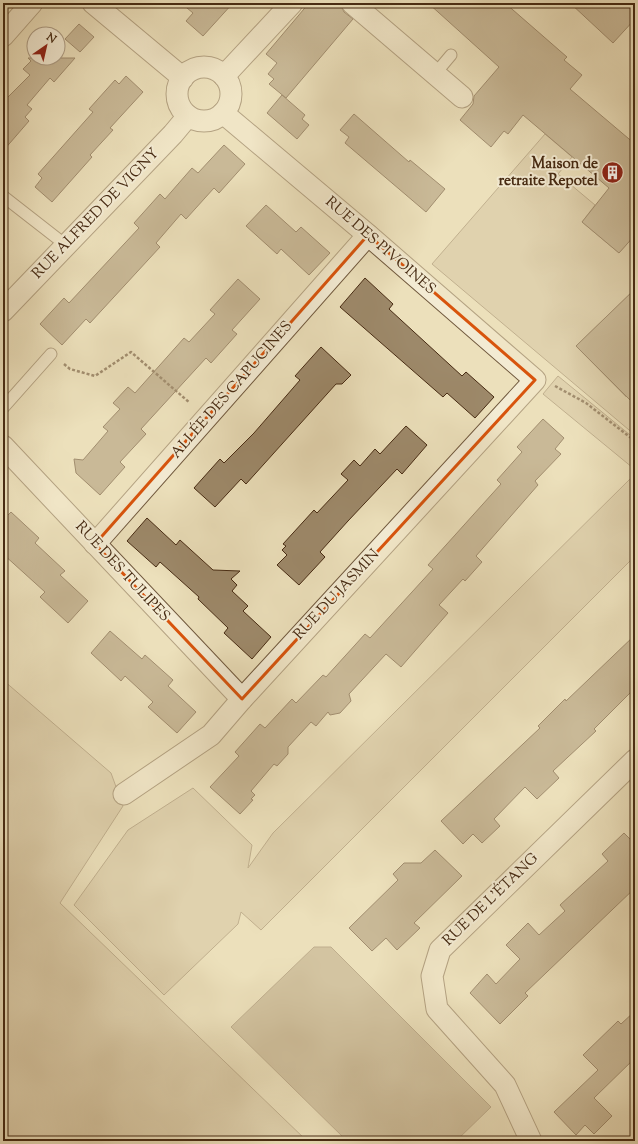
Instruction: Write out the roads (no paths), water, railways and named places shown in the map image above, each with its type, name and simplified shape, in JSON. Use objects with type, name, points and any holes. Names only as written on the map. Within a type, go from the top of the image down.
[{"type":"street","points":[[3,36],[32,3]]},
{"type":"street","points":[[93,3],[182,78]]},
{"type":"street","points":[[224,76],[292,3]]},
{"type":"street","points":[[352,3],[462,97]]},
{"type":"street","points":[[203,68],[217,70],[224,76],[229,85],[231,95],[229,104],[223,113],[216,118],[206,121],[197,120],[188,116],[181,108],[177,98],[178,88],[182,78],[189,71],[203,68]]},
{"type":"street","name":"RUE DES PIVOINES","points":[[223,113],[544,382]]},
{"type":"street","name":"RUE ALFRED DE VIGNY","points":[[3,311],[67,246],[173,134],[188,116]]},
{"type":"street","name":"ALLÉE DES CAPUCINES","points":[[95,544],[368,235]]},
{"type":"street","name":"RUE DU JASMIN","points":[[124,794],[211,735],[242,699],[544,382]]},
{"type":"street","name":"RUE DES TULIPES","points":[[3,446],[242,699]]},
{"type":"street","name":"RUE DE L'ÉTANG","points":[[531,1141],[505,1085],[437,1009],[432,976],[440,950],[635,760]]},
{"type":"lane","points":[[435,74],[451,55]]},
{"type":"lane","points":[[3,196],[67,246]]},
{"type":"lane","points":[[3,408],[51,354]]},
{"type":"place","name":"Maison de retraite Repotel","points":[[613,173]]}]
